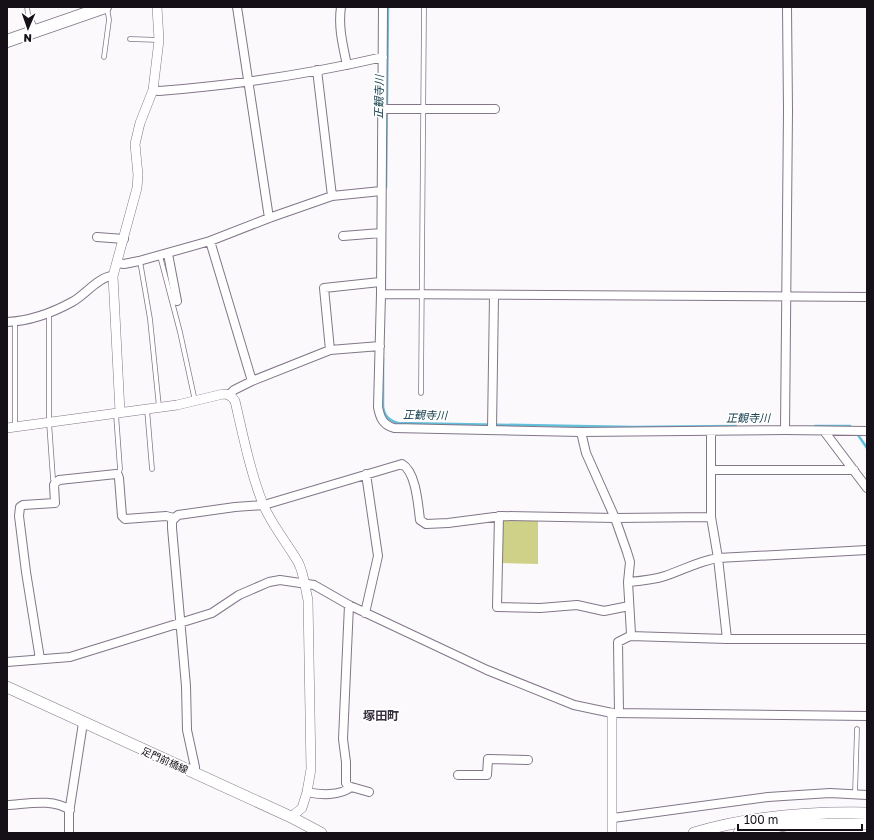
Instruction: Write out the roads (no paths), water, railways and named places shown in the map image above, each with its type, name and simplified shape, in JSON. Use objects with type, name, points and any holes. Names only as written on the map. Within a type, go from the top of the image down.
[{"type":"main road","points":[[7,41],[106,7]]},
{"type":"main road","name":"足門前橋線","points":[[7,687],[291,817],[322,833]]},
{"type":"main road","points":[[694,833],[716,827],[784,815],[867,813]]},
{"type":"main road","points":[[739,833],[786,826],[867,824]]},
{"type":"street","points":[[118,412],[113,276],[137,188],[138,175],[135,141],[140,123],[153,90],[159,40],[157,7]]},
{"type":"street","points":[[237,7],[268,218]]},
{"type":"street","points":[[341,7],[339,18],[340,29],[347,65]]},
{"type":"street","points":[[383,7],[381,294],[378,407],[383,422],[394,428],[581,432],[785,430],[867,431]]},
{"type":"street","points":[[785,430],[787,7]]},
{"type":"street","points":[[153,90],[159,91],[197,88],[248,81],[347,65],[383,57]]},
{"type":"street","points":[[317,70],[332,196]]},
{"type":"street","points":[[382,109],[495,109]]},
{"type":"street","points":[[117,263],[124,264],[140,261],[210,241],[268,218],[332,196],[381,191]]},
{"type":"street","points":[[343,236],[381,233]]},
{"type":"street","points":[[97,237],[124,239]]},
{"type":"street","points":[[210,241],[252,381]]},
{"type":"street","points":[[164,255],[177,302]]},
{"type":"street","points":[[11,322],[49,312],[73,301],[106,278],[113,276]]},
{"type":"street","points":[[330,350],[324,288],[380,282]]},
{"type":"street","points":[[381,294],[867,298]]},
{"type":"street","points":[[492,429],[494,296]]},
{"type":"street","points":[[229,395],[234,390],[252,381],[330,350],[380,346]]},
{"type":"street","points":[[11,427],[195,402],[223,394],[229,395],[234,401],[264,505],[298,563],[305,584],[308,610],[311,769],[307,792],[302,808],[291,817]]},
{"type":"street","points":[[824,430],[867,488]]},
{"type":"street","points":[[711,431],[711,517],[718,558],[727,639]]},
{"type":"street","points":[[581,432],[586,453],[614,518],[630,562],[628,582],[630,636]]},
{"type":"street","points":[[40,659],[26,572],[19,509],[23,505],[55,502],[55,482],[59,480],[118,475],[122,516],[125,519],[166,516],[174,518],[182,514],[264,505],[402,464],[409,469],[414,484],[420,520],[426,524],[448,523],[498,516],[614,518],[711,517]]},
{"type":"street","points":[[711,470],[854,470]]},
{"type":"street","points":[[365,612],[378,556],[366,474]]},
{"type":"street","points":[[498,516],[497,607],[540,608],[577,605],[604,611],[629,606]]},
{"type":"street","points":[[174,518],[172,528],[186,686],[188,730],[195,773]]},
{"type":"street","points":[[628,582],[663,577],[705,560],[718,558],[867,550]]},
{"type":"street","points":[[7,662],[70,657],[212,612],[239,595],[269,582],[280,580],[314,585],[349,605],[460,658],[574,705],[616,713],[867,716]]},
{"type":"street","points":[[349,605],[343,739],[346,762],[346,783],[348,786],[369,792]]},
{"type":"street","points":[[612,833],[618,642],[630,636],[727,639],[867,640]]},
{"type":"street","points":[[69,833],[70,810],[83,723]]},
{"type":"street","points":[[458,775],[488,775],[488,759],[528,760]]},
{"type":"street","points":[[307,792],[314,794],[330,794],[343,792],[351,787]]},
{"type":"street","points":[[613,818],[711,806],[768,797],[830,793],[867,794]]},
{"type":"street","points":[[7,805],[53,803],[66,807],[70,810]]},
{"type":"lane","points":[[27,7],[28,14],[36,28],[36,32]]},
{"type":"lane","points":[[104,57],[109,20],[106,7]]},
{"type":"lane","points":[[421,393],[424,7]]},
{"type":"lane","points":[[130,39],[159,40]]},
{"type":"lane","points":[[164,255],[195,402]]},
{"type":"lane","points":[[140,261],[150,319],[159,407]]},
{"type":"lane","points":[[49,312],[49,422],[53,479],[55,482]]},
{"type":"lane","points":[[11,322],[11,427]]},
{"type":"lane","points":[[147,408],[152,469]]},
{"type":"lane","points":[[118,412],[120,469],[118,475]]},
{"type":"lane","points":[[855,794],[857,729]]},
{"type":"waterway","name":"正観寺川","points":[[386,187],[388,7]]},
{"type":"waterway","name":"正観寺川","points":[[383,358],[383,407],[388,418],[398,423],[633,427],[736,426]]},
{"type":"waterway","name":"正観寺川","points":[[815,426],[850,426]]},
{"type":"waterway","name":"正観寺川","points":[[858,435],[867,448]]},
{"type":"district","name":"塚田町","points":[[381,716]]}]
